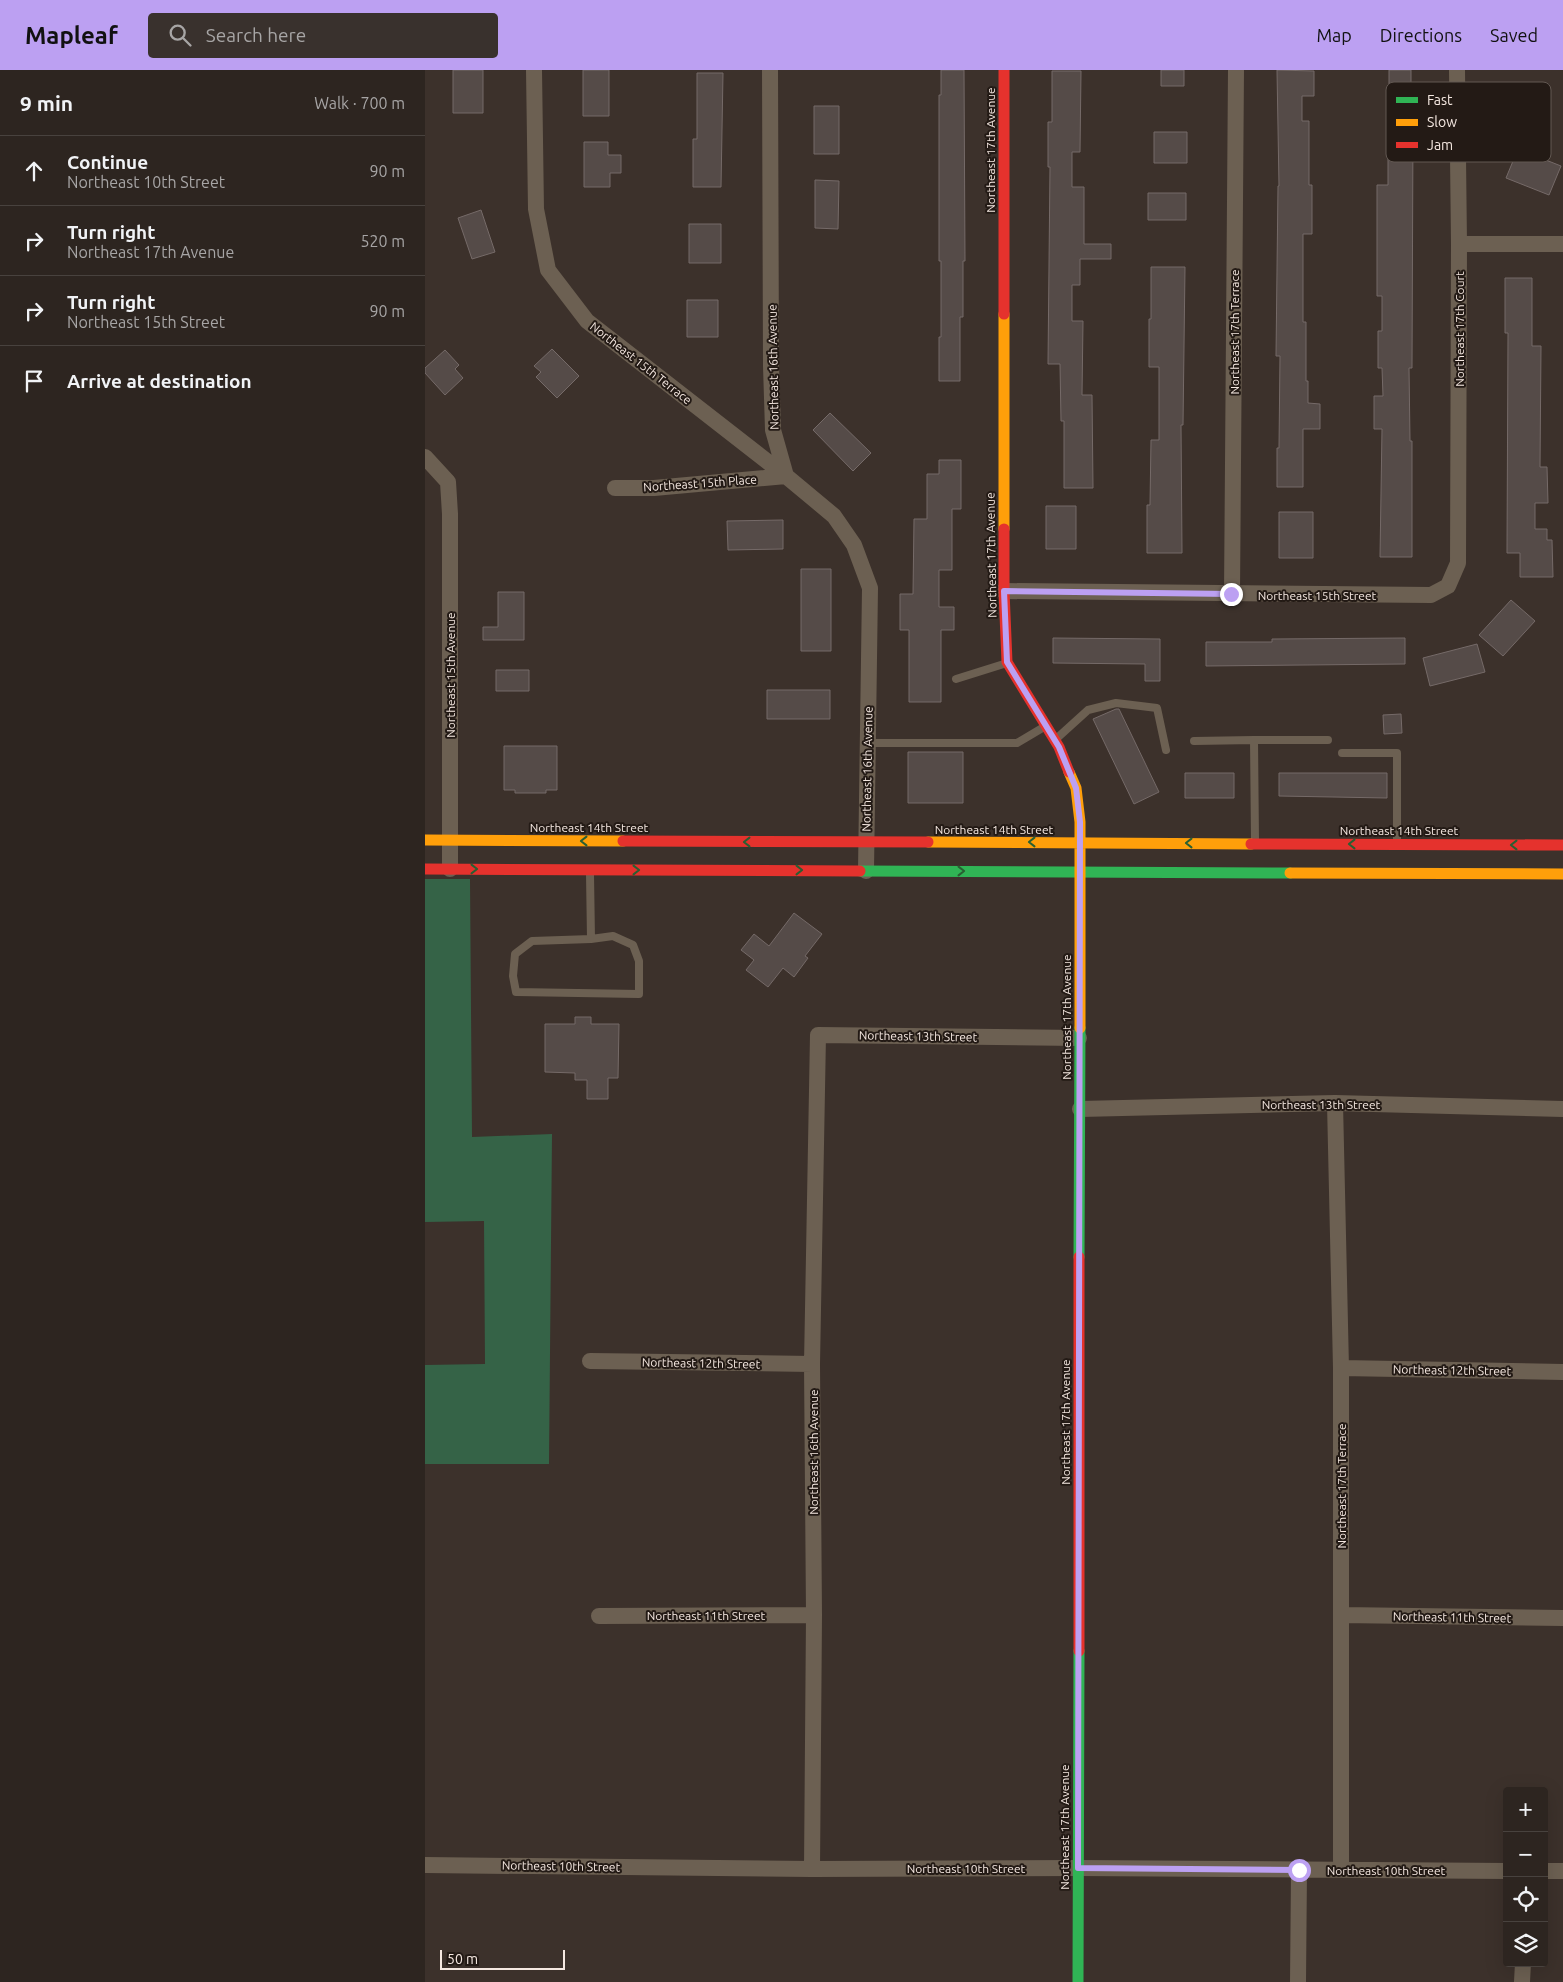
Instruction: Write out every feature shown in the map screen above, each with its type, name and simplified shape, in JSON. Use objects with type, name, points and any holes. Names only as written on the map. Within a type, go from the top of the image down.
[{"type":"main road","name":"Northeast 17th Avenue","points":[[1004,70],[1004,591],[1007,662],[1055,740],[1076,788],[1081,842],[1078,1982]]},
{"type":"main road","name":"Northeast 14th Street","points":[[425,840],[1563,845]]},
{"type":"main road","points":[[425,869],[1563,874]]},
{"type":"street","name":"Northeast 15th Terrace","points":[[534,70],[536,209],[549,270],[587,321],[786,476]]},
{"type":"street","name":"Northeast 16th Avenue","points":[[771,70],[771,356],[773,430],[786,476],[834,516],[854,545],[870,588],[866,871]]},
{"type":"street","name":"Northeast 17th Terrace","points":[[1231,594],[1235,70]]},
{"type":"street","name":"Northeast 17th Court","points":[[1448,586],[1457,563],[1458,162]]},
{"type":"street","points":[[1459,244],[1563,244]]},
{"type":"street","name":"Northeast 15th Avenue","points":[[425,457],[448,482],[450,514],[450,869]]},
{"type":"street","name":"Northeast 15th Place","points":[[615,488],[654,488],[786,476]]},
{"type":"street","name":"Northeast 15th Street","points":[[1004,591],[1431,595],[1448,586]]},
{"type":"street","name":"Northeast 16th Avenue","points":[[812,1869],[814,1615],[812,1364],[818,1035]]},
{"type":"street","name":"Northeast 13th Street","points":[[818,1035],[1079,1038]]},
{"type":"street","name":"Northeast 17th Terrace","points":[[1335,1103],[1341,1368],[1341,1869]]},
{"type":"street","name":"Northeast 13th Street","points":[[1080,1109],[1335,1103],[1563,1108]]},
{"type":"street","name":"Northeast 12th Street","points":[[590,1362],[812,1364]]},
{"type":"street","name":"Northeast 12th Street","points":[[1341,1368],[1563,1372]]},
{"type":"street","name":"Northeast 11th Street","points":[[599,1616],[814,1615]]},
{"type":"street","name":"Northeast 11th Street","points":[[1341,1615],[1563,1618]]},
{"type":"street","name":"Northeast 10th Street","points":[[425,1865],[812,1869],[1078,1868],[1503,1871]]},
{"type":"street","points":[[1298,1982],[1299,1870]]},
{"type":"street","points":[[1548,1871],[1563,1871]]},
{"type":"street","points":[[1523,1967],[1523,1982]]},
{"type":"lane","points":[[956,679],[1007,662]]},
{"type":"lane","points":[[1055,740],[1088,710],[1116,703],[1157,708],[1166,750]]},
{"type":"lane","points":[[868,744],[1017,743],[1046,726]]},
{"type":"lane","points":[[1254,740],[1255,843]]},
{"type":"lane","points":[[1194,741],[1328,740]]},
{"type":"lane","points":[[1343,754],[1397,753],[1397,844]]},
{"type":"lane","points":[[590,870],[591,939]]},
{"type":"lane","points":[[613,936],[633,945],[639,961],[639,994],[516,992],[513,976],[515,954],[532,941],[591,939],[613,936]]},
{"type":"green space","points":[[425,879],[470,879],[472,1137],[552,1134],[549,1464],[425,1464],[425,1365],[485,1364],[484,1221],[425,1222]]},
{"type":"building","points":[[453,70],[483,70],[483,113],[453,113]]},
{"type":"building","points":[[583,70],[609,70],[609,116],[583,116]]},
{"type":"building","points":[[941,70],[964,70],[965,261],[963,261],[963,317],[960,317],[960,381],[939,381],[941,261],[939,261],[939,95],[941,95]]},
{"type":"building","points":[[1161,70],[1184,70],[1184,86],[1161,86]]},
{"type":"building","points":[[1277,70],[1314,71],[1314,96],[1302,96],[1302,121],[1309,121],[1309,185],[1312,185],[1312,234],[1303,234],[1303,322],[1306,322],[1308,403],[1320,404],[1320,429],[1303,429],[1303,487],[1277,487],[1280,356],[1276,356],[1279,186]]},
{"type":"building","points":[[1389,70],[1411,70],[1411,82],[1389,82]]},
{"type":"building","points":[[1052,71],[1081,71],[1080,152],[1072,152],[1072,187],[1084,187],[1084,244],[1111,244],[1111,259],[1080,259],[1080,285],[1072,285],[1072,321],[1083,321],[1082,395],[1092,395],[1093,488],[1064,488],[1064,421],[1061,421],[1060,364],[1048,364],[1050,167],[1048,167],[1048,122],[1052,122]]},
{"type":"building","points":[[697,73],[723,73],[721,187],[693,187],[693,139],[697,139]]},
{"type":"building","points":[[814,106],[839,106],[839,154],[814,154]]},
{"type":"building","points":[[1154,132],[1187,132],[1187,163],[1154,163]]},
{"type":"building","points":[[584,142],[608,142],[608,155],[621,155],[621,173],[610,173],[610,187],[584,187]]},
{"type":"building","points":[[1388,162],[1413,162],[1412,368],[1409,368],[1410,441],[1412,441],[1412,557],[1380,557],[1382,429],[1374,429],[1374,396],[1383,396],[1382,368],[1378,368],[1378,331],[1382,331],[1382,296],[1377,296],[1377,185],[1388,185]]},
{"type":"building","points":[[1513,162],[1551,162],[1561,166],[1549,195],[1506,178]]},
{"type":"building","points":[[815,180],[839,181],[838,229],[815,228]]},
{"type":"building","points":[[1148,193],[1186,193],[1186,220],[1148,220]]},
{"type":"building","points":[[481,210],[495,252],[472,259],[458,218]]},
{"type":"building","points":[[689,224],[721,224],[721,263],[689,263]]},
{"type":"building","points":[[1151,267],[1185,267],[1183,425],[1181,425],[1182,553],[1147,553],[1147,505],[1150,505],[1151,440],[1159,440],[1159,367],[1149,367]]},
{"type":"building","points":[[1505,278],[1532,278],[1532,346],[1541,346],[1540,467],[1547,467],[1548,503],[1535,503],[1535,529],[1547,529],[1547,540],[1552,540],[1553,577],[1520,577],[1520,553],[1507,553],[1508,333],[1505,333]]},
{"type":"building","points":[[687,300],[718,300],[718,337],[687,337]]},
{"type":"building","points":[[552,349],[579,376],[557,398],[536,377],[541,372],[534,366]]},
{"type":"building","points":[[445,350],[459,365],[455,369],[463,378],[445,395],[425,373],[425,368]]},
{"type":"building","points":[[830,413],[871,453],[853,471],[813,430]]},
{"type":"building","points":[[939,460],[961,460],[961,509],[952,509],[952,570],[939,570],[939,607],[954,607],[954,630],[941,630],[941,702],[909,702],[909,630],[900,630],[900,594],[913,594],[914,519],[927,519],[927,474],[939,474]]},
{"type":"building","points":[[1046,506],[1076,506],[1076,549],[1046,549]]},
{"type":"building","points":[[1279,512],[1313,512],[1313,558],[1279,558]]},
{"type":"building","points":[[783,520],[783,549],[728,550],[727,521]]},
{"type":"building","points":[[801,569],[831,569],[831,651],[801,651]]},
{"type":"building","points":[[498,592],[524,592],[524,640],[483,640],[483,627],[498,627]]},
{"type":"building","points":[[1511,600],[1535,621],[1503,656],[1479,635]]},
{"type":"building","points":[[1053,638],[1160,639],[1160,681],[1145,681],[1145,664],[1053,663]]},
{"type":"building","points":[[1405,638],[1405,664],[1206,666],[1206,642],[1272,642],[1272,639]]},
{"type":"building","points":[[1477,644],[1485,672],[1430,686],[1423,658]]},
{"type":"building","points":[[496,670],[529,670],[529,691],[496,691]]},
{"type":"building","points":[[767,690],[830,690],[830,719],[767,719]]},
{"type":"building","points":[[1119,709],[1159,792],[1134,804],[1093,719]]},
{"type":"building","points":[[1401,714],[1402,733],[1384,734],[1383,715]]},
{"type":"building","points":[[504,746],[557,746],[557,790],[546,790],[546,793],[515,793],[515,790],[504,790]]},
{"type":"building","points":[[908,752],[963,752],[963,803],[908,803]]},
{"type":"building","points":[[1185,773],[1234,773],[1234,798],[1185,798]]},
{"type":"building","points":[[1279,773],[1387,773],[1387,798],[1279,796]]},
{"type":"building","points":[[794,913],[822,934],[805,956],[808,958],[794,977],[783,968],[768,987],[746,970],[754,960],[741,950],[754,934],[769,946]]},
{"type":"building","points":[[575,1017],[591,1017],[591,1024],[619,1024],[618,1078],[608,1078],[608,1099],[587,1099],[587,1080],[575,1080],[575,1073],[545,1072],[545,1024],[575,1024]]},
{"type":"traffic: fast","points":[[860,871],[1290,873]]},
{"type":"traffic: fast","points":[[1079,1257],[1080,1028]]},
{"type":"traffic: fast","points":[[1078,1982],[1079,1651]]},
{"type":"traffic: slow","points":[[1004,314],[1004,529]]},
{"type":"traffic: slow","points":[[1069,772],[1076,788],[1080,822],[1080,1028]]},
{"type":"traffic: slow","points":[[425,840],[623,841]]},
{"type":"traffic: slow","points":[[928,842],[1251,844]]},
{"type":"traffic: slow","points":[[1290,873],[1563,874]]},
{"type":"traffic: jam","points":[[1004,70],[1004,314]]},
{"type":"traffic: jam","points":[[1004,529],[1007,662],[1059,747],[1069,772]]},
{"type":"traffic: jam","points":[[623,841],[928,842]]},
{"type":"traffic: jam","points":[[1251,844],[1563,845]]},
{"type":"traffic: jam","points":[[425,869],[860,871]]},
{"type":"traffic: jam","points":[[1079,1257],[1079,1651]]},
{"type":"route","points":[[1231,594],[1004,591],[1007,662],[1059,747],[1076,788],[1080,822],[1078,1868],[1299,1870]]}]
